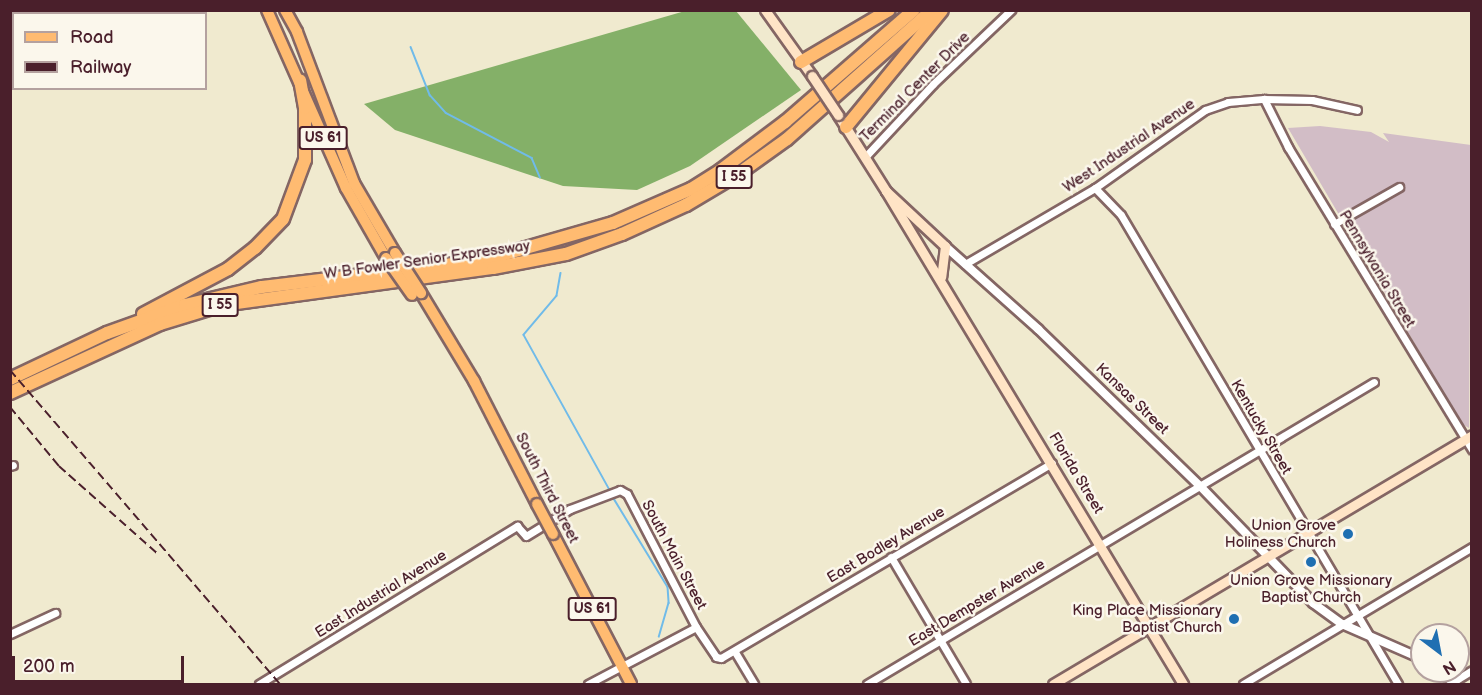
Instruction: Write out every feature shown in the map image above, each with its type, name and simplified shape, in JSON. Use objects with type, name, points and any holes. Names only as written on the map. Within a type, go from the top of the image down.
[{"type":"highway","points":[[801,62],[889,10]]},
{"type":"highway","name":"W B Fowler Senior Expressway","points":[[10,379],[107,333],[185,305],[262,287],[484,260],[613,223],[691,189],[721,170],[785,122],[914,10]]},
{"type":"highway","name":"W B Fowler Senior Expressway","points":[[10,393],[160,324],[222,305],[494,268],[566,254],[622,234],[686,205],[738,174],[787,139],[932,10]]},
{"type":"highway","points":[[846,127],[942,10]]},
{"type":"highway","points":[[107,333],[228,269],[255,248],[283,219],[305,160],[305,108],[300,80]]},
{"type":"main road","name":"Kansas Street","points":[[765,10],[812,76],[886,191],[945,246]]},
{"type":"main road","name":"South Third Street","points":[[286,11],[297,32],[354,183],[391,255]]},
{"type":"main road","name":"South Third Street","points":[[268,13],[300,80],[345,188],[474,381],[631,684]]},
{"type":"main road","name":"Florida Street","points":[[886,191],[941,278],[1183,684]]},
{"type":"main road","points":[[941,278],[945,246]]},
{"type":"main road","points":[[1053,684],[1468,437]]},
{"type":"street","name":"Terminal Center Drive","points":[[865,157],[933,84],[1011,10]]},
{"type":"street","name":"West Industrial Avenue","points":[[965,264],[1095,188],[1205,110],[1228,102],[1264,99],[1312,100],[1358,110]]},
{"type":"street","name":"Pennsylvania Street","points":[[1264,99],[1334,224],[1468,437],[1472,450]]},
{"type":"street","points":[[1334,224],[1399,187]]},
{"type":"street","name":"Kentucky Street","points":[[1095,188],[1121,215],[1398,684]]},
{"type":"street","name":"Kansas Street","points":[[945,246],[1038,329],[1200,486],[1313,603],[1342,624],[1410,654]]},
{"type":"street","name":"East Dempster Avenue","points":[[867,684],[1374,382]]},
{"type":"street","name":"East Bodley Avenue","points":[[735,652],[1052,463]]},
{"type":"street","name":"South Main Street","points":[[517,526],[526,536],[570,509],[617,492],[627,494],[696,627],[716,657],[735,652]]},
{"type":"street","name":"East Industrial Avenue","points":[[259,684],[517,526]]},
{"type":"street","points":[[1243,684],[1472,547]]},
{"type":"street","points":[[891,557],[966,684]]},
{"type":"street","points":[[10,634],[55,613]]},
{"type":"street","points":[[588,684],[621,664],[696,627]]},
{"type":"street","points":[[735,652],[754,684]]},
{"type":"shaded area","points":[[1320,126],[1371,132],[1389,142],[1383,133],[1471,145],[1469,428],[1462,424],[1288,128]]},
{"type":"green space","points":[[685,11],[736,11],[801,90],[690,166],[637,190],[563,186],[395,130],[364,104]]},
{"type":"waterway","points":[[411,47],[430,95],[446,113],[532,158],[540,177]]},
{"type":"waterway","points":[[561,273],[557,296],[524,335],[610,490]]},
{"type":"waterway","points":[[613,497],[668,587],[669,603],[659,637]]},
{"type":"railway","points":[[10,370],[280,684]]},
{"type":"railway","points":[[10,407],[59,466],[157,553]]},
{"type":"place","name":"Union Grove Holiness Church","points":[[1348,534]]},
{"type":"place","name":"Union Grove Missionary Baptist Church","points":[[1311,562]]},
{"type":"place","name":"King Place Missionary Baptist Church","points":[[1234,619]]}]
